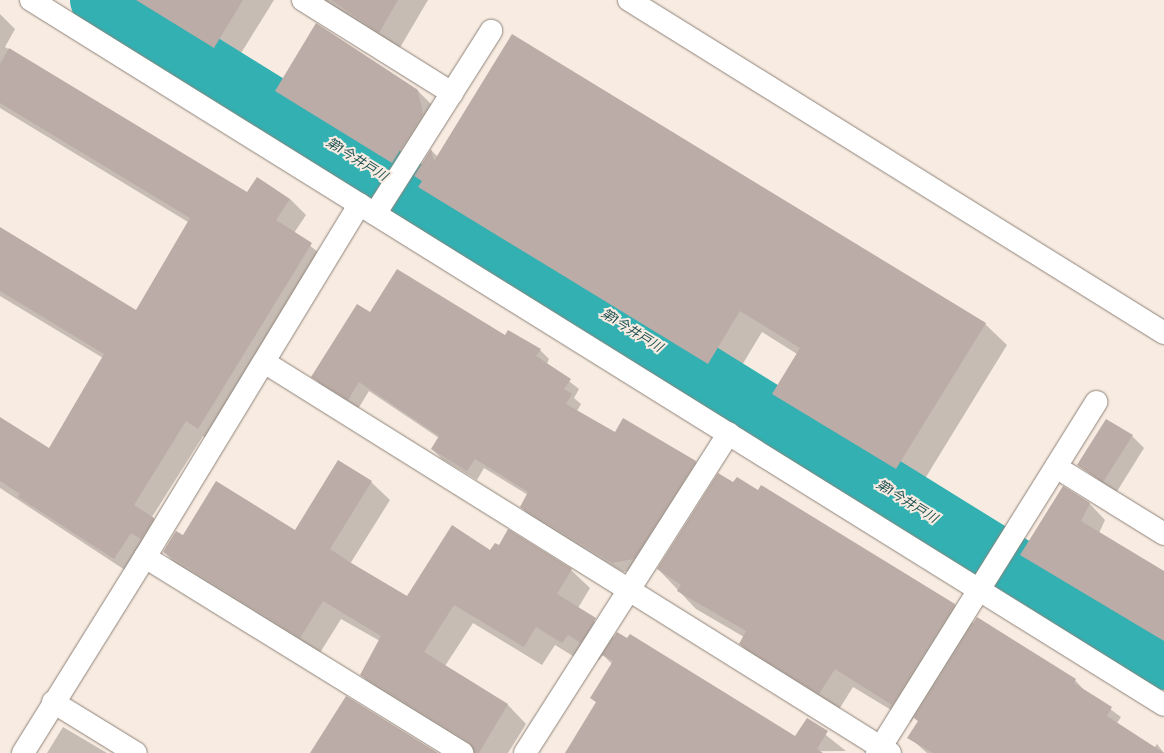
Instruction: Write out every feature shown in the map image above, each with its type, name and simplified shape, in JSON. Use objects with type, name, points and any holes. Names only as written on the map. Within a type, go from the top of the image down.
[{"type":"street","points":[[31,0],[729,433],[982,588],[1164,705]]},
{"type":"street","points":[[303,0],[451,94]]},
{"type":"street","points":[[629,0],[1164,333]]},
{"type":"street","points":[[23,753],[53,702],[145,557],[264,362],[451,94],[491,31]]},
{"type":"street","points":[[264,362],[629,590],[882,751],[1096,402]]},
{"type":"street","points":[[525,753],[729,433]]},
{"type":"street","points":[[1055,468],[1164,534]]},
{"type":"street","points":[[145,557],[462,753]]},
{"type":"street","points":[[53,702],[136,753]]},
{"type":"building","points":[[136,0],[243,0],[214,48]]},
{"type":"building","points":[[331,0],[398,0],[379,33]]},
{"type":"building","points":[[316,23],[418,90],[423,114],[392,163],[275,91]]},
{"type":"building","points":[[512,34],[986,323],[896,469],[772,394],[800,348],[740,311],[708,364],[418,187],[422,181],[414,176],[431,149],[434,161]]},
{"type":"building","points":[[9,48],[247,192],[257,177],[290,199],[276,220],[312,243],[198,429],[186,421],[134,505],[154,518],[141,539],[131,533],[114,559],[18,497],[20,494],[0,481],[0,417],[49,448],[104,354],[0,291],[0,227],[136,310],[190,218],[0,103],[0,64]]},
{"type":"building","points":[[397,269],[505,335],[508,330],[541,349],[536,356],[571,379],[564,389],[572,394],[566,404],[615,432],[623,418],[696,461],[634,559],[612,563],[520,507],[528,492],[475,459],[467,471],[431,449],[439,436],[359,382],[348,400],[311,377],[357,304],[370,312]]},
{"type":"building","points":[[1106,419],[1133,435],[1103,482],[1077,465]]},
{"type":"building","points":[[338,460],[372,481],[330,549],[348,561],[407,596],[452,525],[490,550],[495,543],[499,545],[508,529],[572,569],[557,594],[596,618],[581,643],[568,635],[562,643],[536,627],[524,647],[454,605],[424,652],[508,704],[479,753],[474,753],[469,742],[360,675],[381,636],[323,601],[300,638],[163,552],[176,531],[183,535],[216,481],[295,530]]},
{"type":"building","points":[[718,473],[733,482],[737,477],[758,490],[761,485],[955,604],[892,705],[835,669],[819,694],[739,644],[746,631],[677,591],[681,585],[657,569]]},
{"type":"building","points":[[1063,486],[1090,503],[1081,521],[1164,571],[1164,641],[1020,555]]},
{"type":"building","points":[[977,617],[1076,679],[1074,683],[1112,707],[1107,716],[1164,753],[933,753],[907,738],[918,721],[914,718]]},
{"type":"building","points":[[617,632],[627,638],[630,634],[795,736],[807,718],[828,731],[817,749],[823,753],[565,753],[596,702],[590,698],[613,661],[602,655]]},
{"type":"building","points":[[346,696],[438,753],[310,753]]},
{"type":"waterway","name":"第1今井戸川","points":[[100,0],[1164,660]]}]
